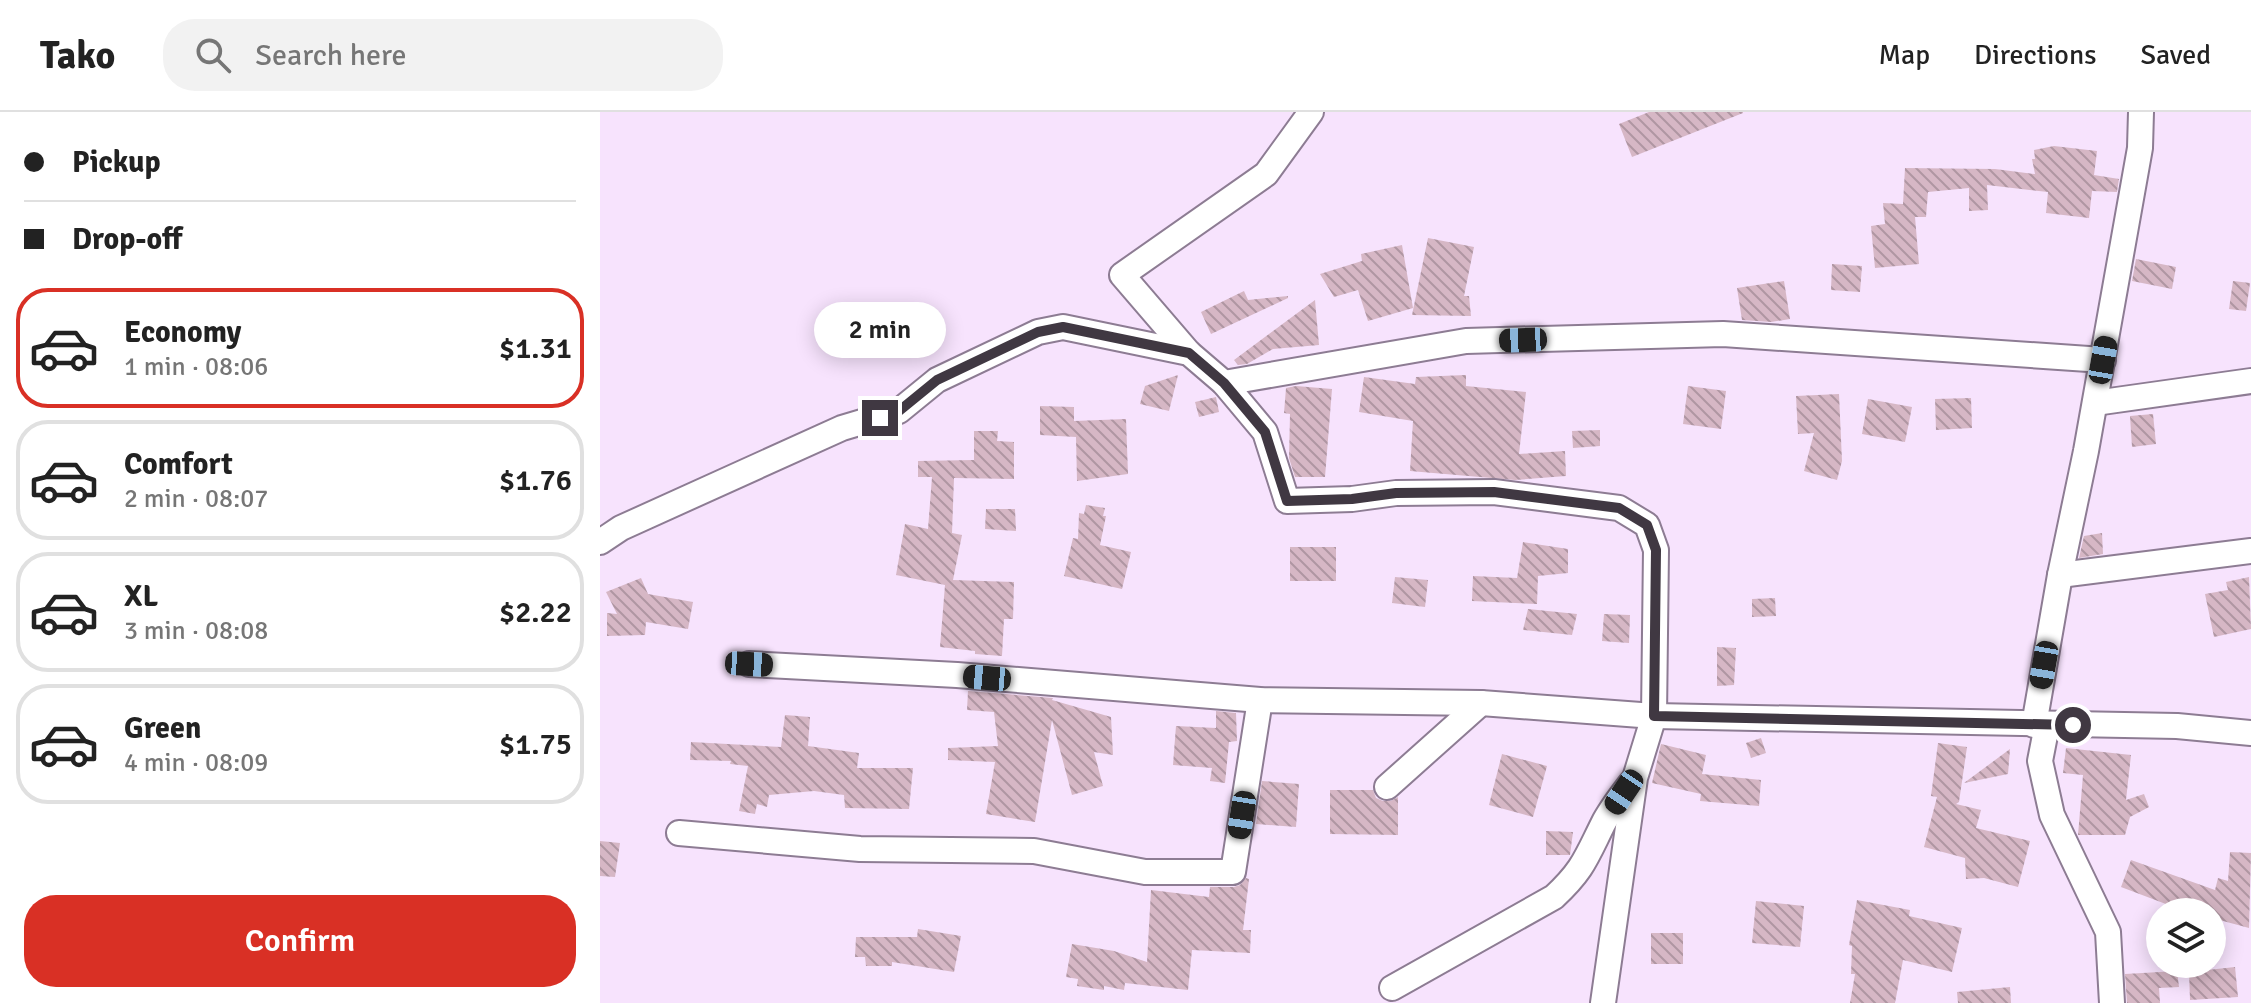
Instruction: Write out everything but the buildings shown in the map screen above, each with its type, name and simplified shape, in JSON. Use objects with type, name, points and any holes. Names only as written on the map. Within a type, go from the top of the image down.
[{"type":"street","points":[[1311,112],[1266,174],[1122,275],[1189,353],[1224,383],[1265,432],[1287,501],[1352,499],[1396,493],[1494,492],[1619,508],[1647,525],[1656,550],[1654,716],[1635,778],[1603,1003]]},
{"type":"street","points":[[2112,1003],[2108,932],[2052,815],[2040,761],[2040,725],[2060,575],[2095,403],[2140,148],[2141,112]]},
{"type":"street","points":[[600,542],[621,528],[842,428],[899,411],[937,380],[1038,332],[1063,327],[1189,353]]},
{"type":"street","points":[[1224,383],[1466,341],[1723,334],[2103,360]]},
{"type":"street","points":[[2095,403],[2251,381]]},
{"type":"street","points":[[2060,575],[2251,551]]},
{"type":"street","points":[[749,664],[957,675],[1260,700],[1481,703],[1654,716],[2177,726],[2251,733]]},
{"type":"street","points":[[679,833],[860,849],[1034,851],[1145,872],[1233,872],[1260,700]]},
{"type":"street","points":[[1387,787],[1481,703]]},
{"type":"street","points":[[1392,988],[1554,897],[1573,879],[1589,857],[1604,822],[1635,778]]},
{"type":"route","points":[[880,418],[899,411],[937,380],[1038,332],[1063,327],[1189,353],[1224,383],[1265,432],[1287,501],[1352,499],[1396,493],[1494,492],[1619,508],[1647,525],[1656,550],[1654,716],[2073,725]]}]
